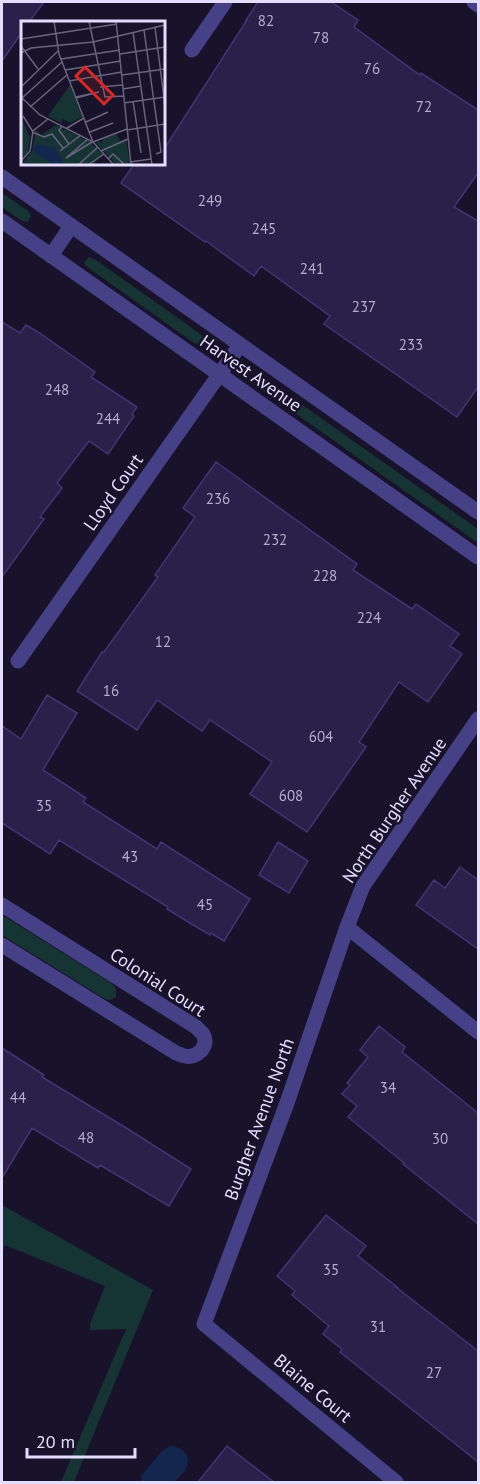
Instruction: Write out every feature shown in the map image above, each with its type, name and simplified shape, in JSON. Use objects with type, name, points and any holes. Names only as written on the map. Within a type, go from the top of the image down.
[{"type":"street","points":[[192,50],[225,2]]},
{"type":"street","points":[[474,2],[478,4]]},
{"type":"street","name":"Harvest Avenue","points":[[2,177],[478,512]]},
{"type":"street","name":"Harvest Avenue","points":[[2,221],[478,557]]},
{"type":"street","points":[[51,256],[71,226]]},
{"type":"street","name":"Lloyd Court","points":[[18,661],[240,345]]},
{"type":"street","name":"North Burgher Avenue","points":[[347,927],[363,886],[478,719]]},
{"type":"street","name":"Colonial Court","points":[[2,905],[196,1027],[203,1034],[205,1042],[203,1048],[195,1056],[187,1057],[176,1053],[2,945]]},
{"type":"street","points":[[347,927],[478,1032]]},
{"type":"street","name":"Burgher Avenue North","points":[[204,1324],[287,1103],[347,927]]},
{"type":"street","name":"Blaine Court","points":[[204,1324],[396,1482]]},
{"type":"green space","points":[[2,193],[27,210],[31,215],[28,222],[22,221],[2,207]]},
{"type":"green space","points":[[89,257],[199,333],[203,337],[200,344],[194,343],[90,269],[84,262]]},
{"type":"green space","points":[[259,377],[267,380],[478,529],[478,543],[261,389],[255,382]]},
{"type":"green space","points":[[2,915],[111,983],[116,989],[116,997],[110,1000],[105,999],[2,935]]},
{"type":"green space","points":[[2,1205],[153,1290],[74,1482],[61,1482],[126,1329],[90,1330],[90,1324],[105,1286],[5,1245],[2,1254]]},
{"type":"water","points":[[170,1446],[181,1449],[188,1458],[183,1473],[174,1482],[141,1482],[144,1472],[162,1451]]},
{"type":"building","points":[[2,2],[44,2],[30,21],[21,21],[21,33],[2,61]]},
{"type":"building","points":[[258,2],[331,2],[358,20],[354,27],[420,75],[421,73],[478,110],[478,173],[454,207],[478,221],[478,387],[457,417],[324,324],[330,316],[261,266],[254,276],[121,183],[133,165],[165,165],[165,147]]},
{"type":"building","points":[[2,322],[20,333],[26,325],[38,332],[95,372],[91,377],[137,407],[132,414],[134,416],[108,454],[89,441],[57,483],[62,488],[40,517],[44,519],[2,577]]},
{"type":"building","points":[[216,462],[357,564],[353,570],[412,609],[416,604],[459,634],[450,646],[462,654],[428,702],[399,682],[359,742],[366,747],[307,832],[250,794],[272,762],[210,720],[202,731],[157,700],[137,730],[77,691],[102,652],[158,577],[155,575],[195,517],[183,508]]},
{"type":"building","points":[[47,695],[77,713],[43,770],[86,798],[83,802],[157,849],[161,842],[250,899],[224,941],[193,925],[167,909],[168,907],[59,840],[50,854],[2,823],[2,726],[21,739]]},
{"type":"building","points":[[278,842],[308,861],[289,893],[259,875]]},
{"type":"building","points":[[460,867],[478,880],[478,949],[416,905],[434,880],[445,888]]},
{"type":"building","points":[[379,1026],[405,1047],[402,1052],[478,1113],[478,1224],[348,1117],[357,1106],[342,1094],[350,1085],[347,1083],[368,1057],[360,1050]]},
{"type":"building","points":[[2,1048],[44,1075],[42,1077],[191,1169],[169,1206],[100,1165],[98,1168],[32,1128],[2,1178]]},
{"type":"building","points":[[326,1215],[366,1246],[358,1256],[478,1351],[478,1462],[340,1352],[342,1349],[323,1334],[329,1326],[292,1295],[295,1291],[277,1276]]},
{"type":"building","points":[[227,1446],[274,1482],[198,1482]]}]
